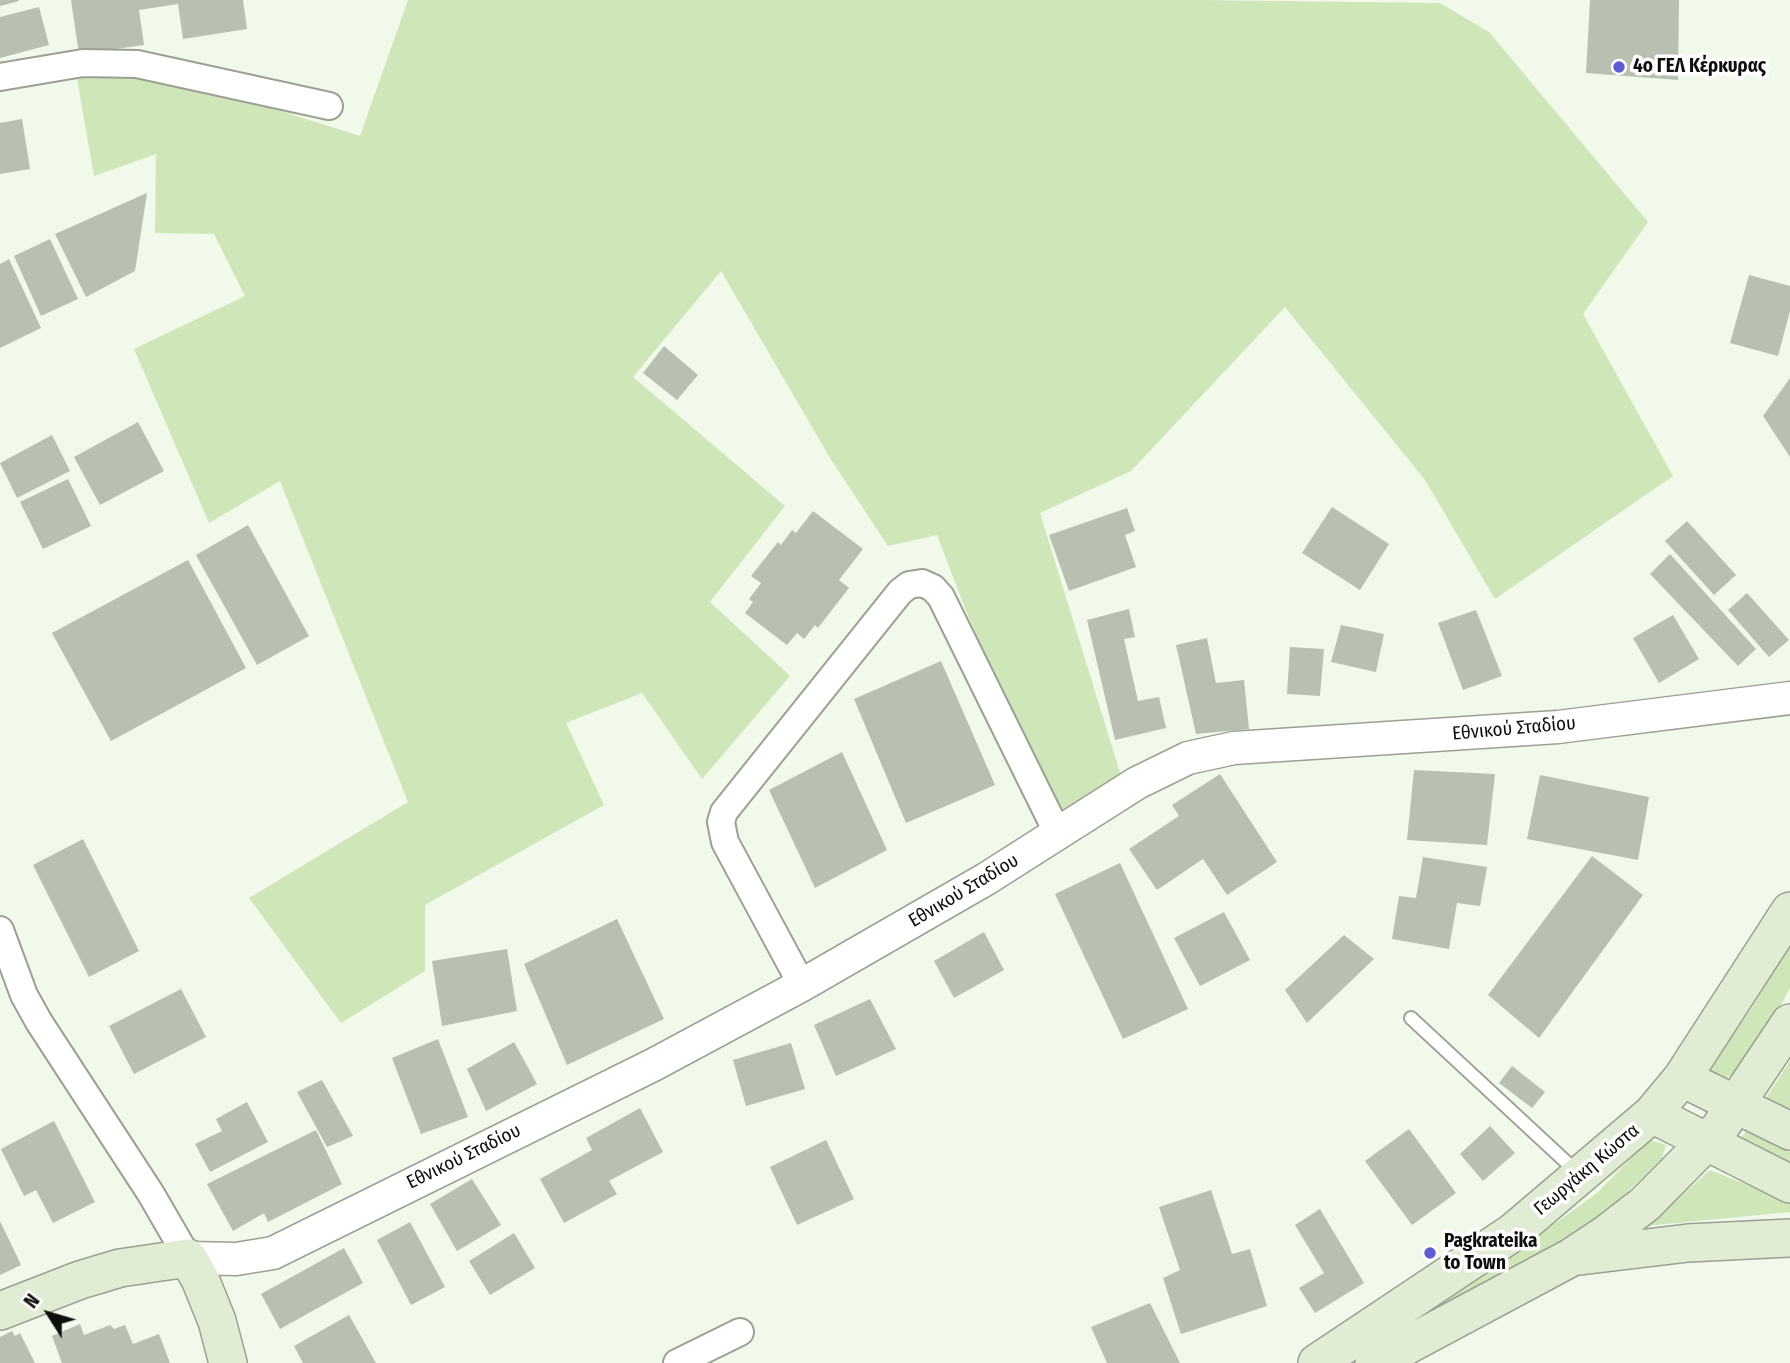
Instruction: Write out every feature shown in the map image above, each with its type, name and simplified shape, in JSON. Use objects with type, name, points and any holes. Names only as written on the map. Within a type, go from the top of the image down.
[{"type":"main road","name":"Γεωργάκη Κώστα","points":[[1317,1363],[1512,1233],[1652,1114],[1682,1078],[1790,911]]},
{"type":"main road","points":[[1374,1363],[1572,1257],[1605,1236],[1644,1204],[1707,1143],[1737,1105],[1790,1023]]},
{"type":"main road","points":[[1682,1078],[1790,1131]]},
{"type":"main road","points":[[1652,1114],[1790,1184]]},
{"type":"main road","points":[[1572,1257],[1688,1244],[1790,1238]]},
{"type":"main road","points":[[0,1311],[80,1280],[120,1268],[188,1258],[200,1279],[217,1321],[228,1363]]},
{"type":"street","points":[[0,77],[83,64],[137,64],[329,106]]},
{"type":"street","points":[[802,985],[725,842],[721,822],[724,812],[909,585],[922,583],[933,588],[941,597],[1058,834]]},
{"type":"street","name":"Εθνικού Σταδίου","points":[[188,1258],[236,1259],[273,1253],[653,1065],[802,985],[986,879],[1154,773],[1188,758],[1234,748],[1558,727],[1790,698]]},
{"type":"street","points":[[0,930],[24,995],[39,1022],[129,1160],[188,1258]]},
{"type":"street","points":[[677,1363],[740,1332]]},
{"type":"lane","points":[[1410,1018],[1580,1176]]},
{"type":"green space","points":[[408,0],[1199,0],[1440,3],[1489,32],[1648,222],[1583,314],[1673,476],[1495,599],[1425,480],[1285,307],[1131,471],[1040,513],[1123,782],[1060,823],[966,611],[937,535],[888,546],[830,458],[721,271],[633,377],[785,506],[710,602],[790,676],[702,779],[642,693],[566,723],[604,805],[425,905],[425,971],[341,1023],[249,898],[408,802],[280,481],[209,523],[134,349],[245,296],[214,234],[155,233],[156,154],[94,176],[77,79],[95,74],[124,72],[188,82],[360,136]]},
{"type":"green space","points":[[1790,945],[1790,988],[1781,1005],[1738,1071],[1725,1079],[1714,1075],[1710,1068],[1751,1009]]},
{"type":"green space","points":[[1790,1061],[1790,1111],[1766,1098]]},
{"type":"green space","points":[[1746,1131],[1790,1152],[1790,1165],[1740,1140]]},
{"type":"green space","points":[[1649,1140],[1666,1145],[1662,1158],[1613,1206],[1506,1275],[1373,1346],[1597,1193]]},
{"type":"green space","points":[[1710,1170],[1790,1202],[1790,1212],[1647,1226]]},
{"type":"building","points":[[0,0],[18,0],[19,1],[0,6]]},
{"type":"building","points":[[71,0],[243,0],[247,29],[183,39],[178,4],[139,10],[144,45],[79,54]]},
{"type":"building","points":[[1590,0],[1679,0],[1678,80],[1586,73]]},
{"type":"building","points":[[39,7],[49,45],[0,58],[0,17]]},
{"type":"building","points":[[22,119],[30,169],[0,174],[0,123]]},
{"type":"building","points":[[147,193],[135,271],[86,297],[55,234]]},
{"type":"building","points":[[50,239],[78,299],[41,316],[14,256]]},
{"type":"building","points":[[9,259],[41,328],[0,348],[0,264]]},
{"type":"building","points":[[1749,275],[1790,286],[1790,311],[1778,356],[1730,343]]},
{"type":"building","points":[[664,346],[698,375],[677,400],[643,373]]},
{"type":"building","points":[[1790,378],[1790,457],[1763,416]]},
{"type":"building","points":[[138,422],[164,471],[100,505],[74,457]]},
{"type":"building","points":[[52,435],[70,471],[17,498],[0,463]]},
{"type":"building","points":[[68,479],[91,526],[43,549],[20,502]]},
{"type":"building","points":[[1332,507],[1389,544],[1360,590],[1302,553]]},
{"type":"building","points":[[1127,508],[1135,531],[1125,535],[1136,567],[1069,591],[1049,535]]},
{"type":"building","points":[[813,511],[863,549],[839,580],[849,588],[818,628],[815,625],[804,639],[797,633],[787,645],[745,613],[753,602],[749,599],[761,583],[751,576],[778,542],[781,545],[792,530],[796,533]]},
{"type":"building","points":[[1687,521],[1736,575],[1714,595],[1665,541]]},
{"type":"building","points":[[248,525],[309,636],[257,665],[196,555]]},
{"type":"building","points":[[1670,554],[1756,649],[1738,666],[1650,574]]},
{"type":"building","points":[[188,560],[246,668],[111,741],[52,633]]},
{"type":"building","points":[[1747,593],[1789,640],[1769,657],[1728,610]]},
{"type":"building","points":[[1129,609],[1135,637],[1124,639],[1138,701],[1159,697],[1166,728],[1115,740],[1087,620]]},
{"type":"building","points":[[1476,610],[1502,676],[1463,690],[1438,623]]},
{"type":"building","points":[[1673,615],[1699,659],[1659,683],[1633,638]]},
{"type":"building","points":[[1341,625],[1384,634],[1376,672],[1331,662]]},
{"type":"building","points":[[1207,638],[1216,683],[1244,680],[1249,729],[1196,734],[1176,645]]},
{"type":"building","points":[[1290,647],[1324,649],[1320,696],[1287,694]]},
{"type":"building","points":[[941,661],[995,785],[906,823],[854,699]]},
{"type":"building","points":[[842,752],[887,850],[815,888],[769,790]]},
{"type":"building","points":[[1414,770],[1495,774],[1487,845],[1407,840]]},
{"type":"building","points":[[1220,774],[1277,862],[1227,895],[1203,859],[1157,890],[1129,849],[1179,816],[1172,805]]},
{"type":"building","points":[[1540,775],[1649,797],[1638,860],[1527,839]]},
{"type":"building","points":[[83,839],[139,951],[89,977],[33,865]]},
{"type":"building","points":[[1592,856],[1643,895],[1539,1038],[1488,995]]},
{"type":"building","points":[[1423,857],[1487,867],[1480,906],[1457,903],[1449,949],[1392,939],[1399,896],[1416,898]]},
{"type":"building","points":[[1120,863],[1188,1009],[1123,1039],[1055,894]]},
{"type":"building","points":[[1224,912],[1250,960],[1200,986],[1174,938]]},
{"type":"building","points":[[617,919],[664,1019],[567,1065],[524,964]]},
{"type":"building","points":[[984,932],[1004,970],[954,998],[934,961]]},
{"type":"building","points":[[1344,935],[1374,959],[1307,1023],[1285,990]]},
{"type":"building","points":[[507,949],[517,1011],[442,1026],[432,961]]},
{"type":"building","points":[[181,989],[206,1037],[134,1074],[109,1026]]},
{"type":"building","points":[[870,999],[896,1049],[836,1076],[814,1025]]},
{"type":"building","points":[[438,1039],[468,1117],[421,1134],[392,1058]]},
{"type":"building","points":[[514,1042],[537,1084],[486,1111],[467,1069]]},
{"type":"building","points":[[791,1043],[805,1089],[746,1106],[733,1060]]},
{"type":"building","points":[[1512,1066],[1545,1092],[1532,1108],[1499,1083]]},
{"type":"building","points":[[322,1080],[353,1136],[327,1147],[297,1092]]},
{"type":"building","points":[[247,1102],[268,1142],[210,1172],[195,1144],[222,1131],[216,1119]]},
{"type":"building","points":[[640,1108],[663,1152],[609,1181],[617,1194],[564,1223],[540,1179],[592,1150],[586,1138]]},
{"type":"building","points":[[54,1121],[95,1202],[53,1223],[36,1190],[24,1196],[1,1149]]},
{"type":"building","points":[[1490,1126],[1515,1153],[1483,1181],[1460,1154]]},
{"type":"building","points":[[1409,1129],[1456,1193],[1412,1225],[1365,1161]]},
{"type":"building","points":[[316,1130],[342,1184],[268,1222],[264,1213],[233,1231],[207,1184]]},
{"type":"building","points":[[826,1140],[854,1199],[797,1225],[770,1167]]},
{"type":"building","points":[[472,1179],[501,1225],[457,1251],[430,1204]]},
{"type":"building","points":[[1211,1190],[1232,1254],[1250,1249],[1267,1306],[1181,1334],[1163,1278],[1180,1270],[1159,1207]]},
{"type":"building","points":[[1320,1209],[1364,1283],[1315,1313],[1299,1288],[1324,1273],[1295,1225]]},
{"type":"building","points":[[0,1221],[21,1265],[0,1275]]},
{"type":"building","points":[[410,1222],[445,1287],[411,1305],[377,1240]]},
{"type":"building","points":[[514,1233],[535,1268],[490,1295],[469,1261]]},
{"type":"building","points":[[344,1248],[363,1283],[280,1329],[261,1294]]},
{"type":"building","points":[[1150,1303],[1180,1363],[1107,1363],[1091,1327]]},
{"type":"building","points":[[349,1315],[376,1363],[303,1363],[294,1346]]},
{"type":"building","points":[[80,1324],[84,1335],[110,1325],[114,1329],[125,1325],[133,1344],[159,1334],[170,1363],[62,1363],[52,1336]]},
{"type":"building","points":[[12,1331],[15,1336],[20,1333],[35,1363],[0,1363],[0,1337]]},
{"type":"place","name":"4ο ΓΕΛ Κέρκυρας","points":[[1619,67]]},
{"type":"place","name":"Pagkrateika to Town","points":[[1430,1253]]}]
